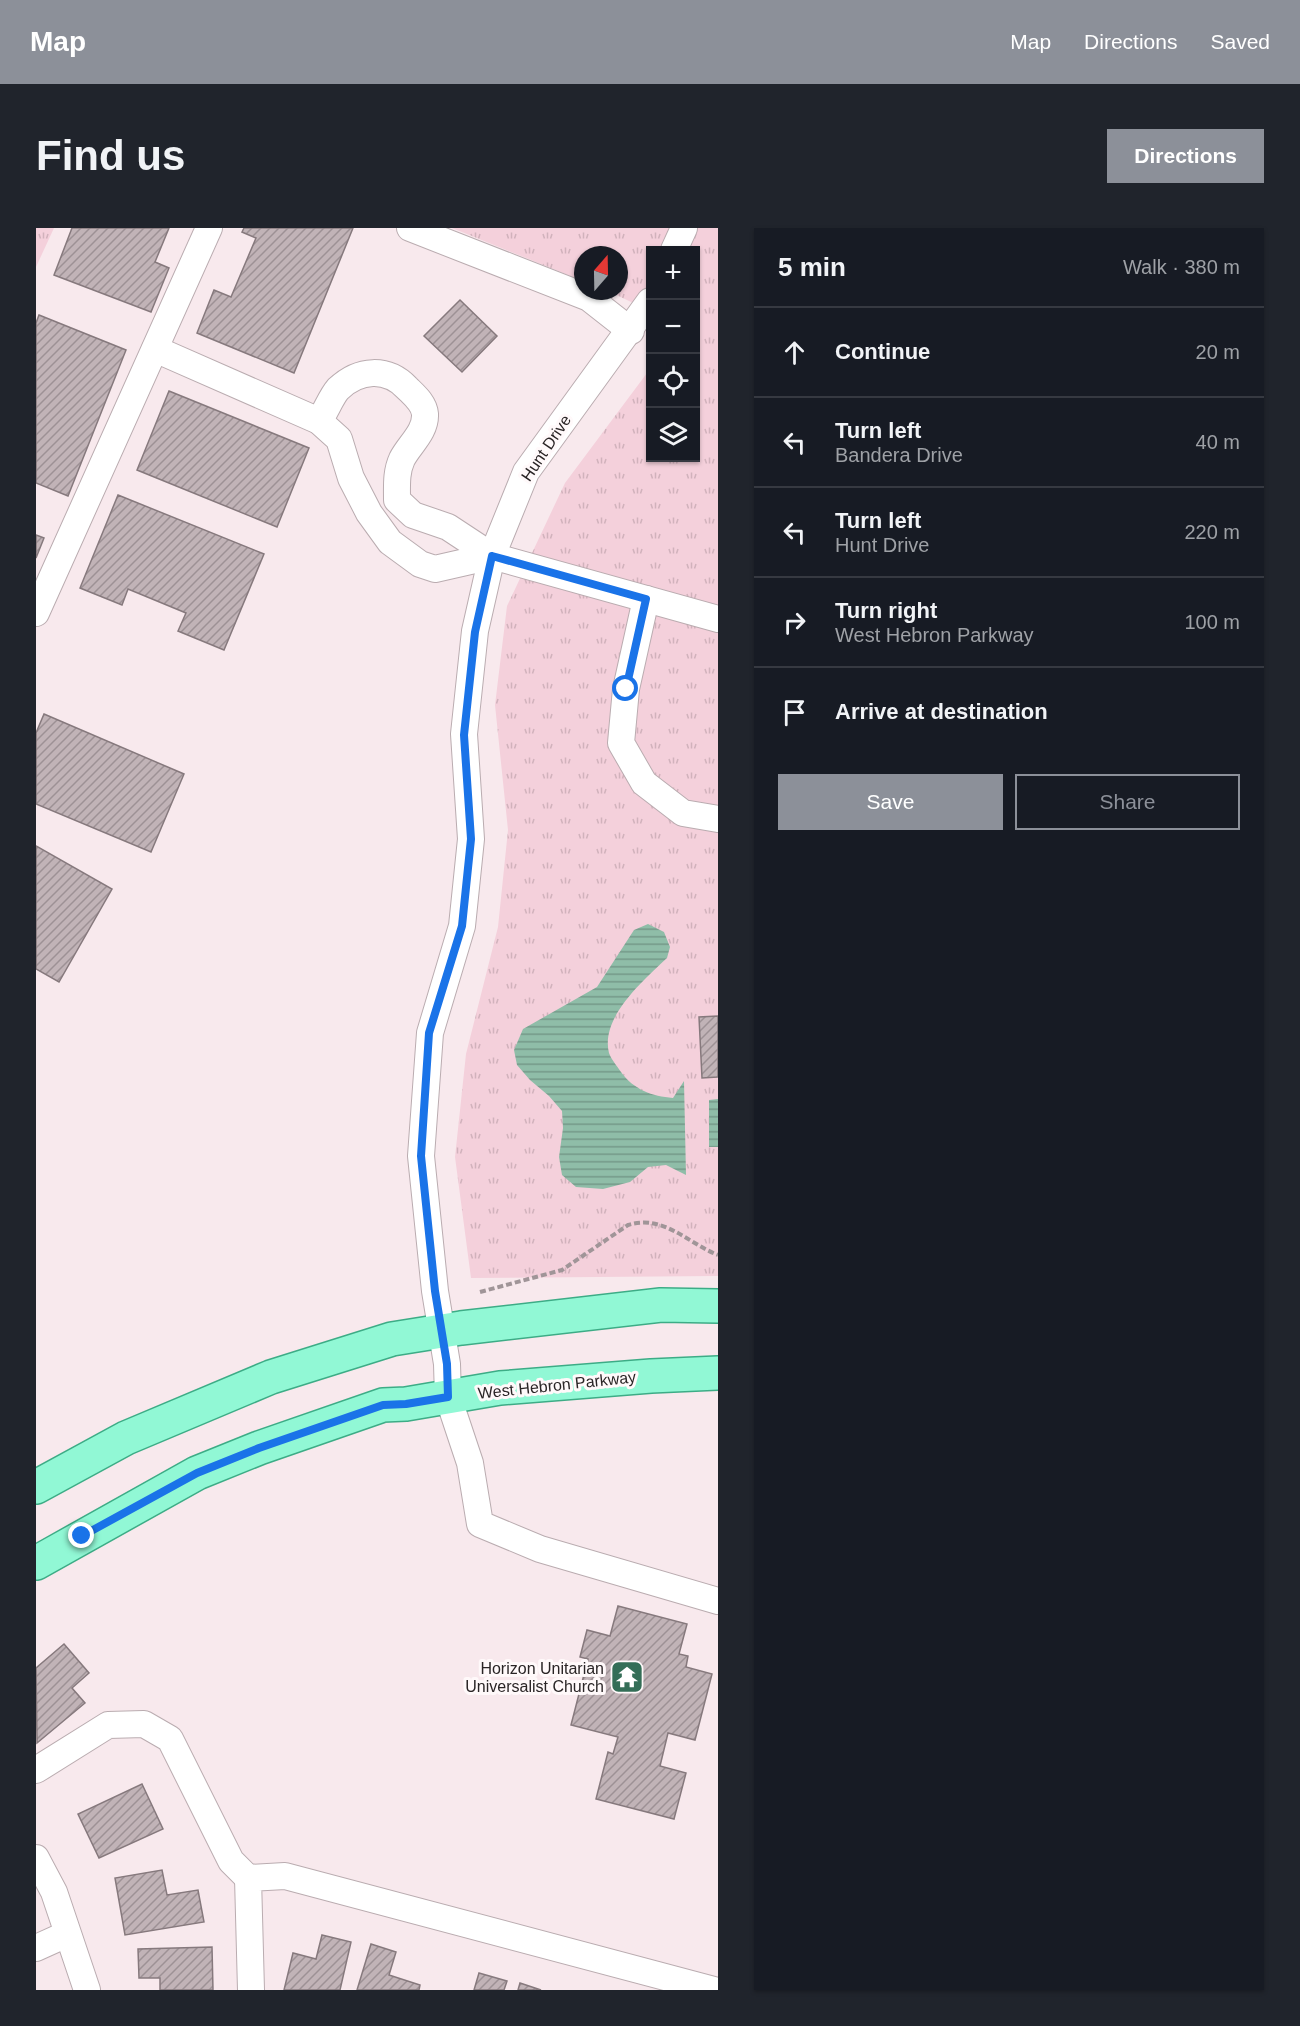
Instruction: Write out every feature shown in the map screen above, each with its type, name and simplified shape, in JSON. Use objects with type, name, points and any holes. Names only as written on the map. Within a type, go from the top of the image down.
[{"type":"main road","points":[[36,1487],[126,1438],[271,1377],[392,1339],[661,1305],[718,1306]]},
{"type":"main road","name":"West Hebron Parkway","points":[[36,1563],[197,1473],[256,1449],[383,1405],[406,1404],[501,1388],[651,1376],[718,1374]]},
{"type":"street","points":[[36,614],[209,228]]},
{"type":"street","points":[[410,228],[590,298],[631,331]]},
{"type":"street","points":[[676,246],[684,228]]},
{"type":"street","name":"Hunt Drive","points":[[646,308],[526,472],[492,556],[475,632],[464,735],[471,839],[462,926],[429,1033],[421,1156],[441,1332],[447,1364],[448,1397],[470,1463],[480,1524],[540,1549],[718,1600]]},
{"type":"street","points":[[155,349],[319,421],[339,439],[356,488],[369,513],[390,542],[420,564],[435,569],[492,556]]},
{"type":"street","points":[[319,421],[338,390],[361,374],[381,371],[403,383],[419,400],[425,414],[417,439],[402,459],[396,478],[397,500],[413,515],[448,527],[492,556],[718,619]]},
{"type":"street","points":[[646,599],[626,689],[621,743],[644,783],[683,813],[718,819]]},
{"type":"street","points":[[36,1770],[108,1725],[144,1724],[170,1739],[231,1861],[248,1878],[251,1990]]},
{"type":"street","points":[[36,1858],[54,1892],[87,1990]]},
{"type":"street","points":[[248,1878],[285,1876],[714,1990]]},
{"type":"street","points":[[36,1948],[67,1934]]},
{"type":"path","points":[[480,1292],[562,1270],[628,1225],[641,1221],[661,1224],[718,1255]]},
{"type":"green space","points":[[36,228],[54,228],[36,267]]},
{"type":"green space","points":[[452,228],[718,228],[718,1276],[471,1278],[455,1157],[466,1054],[498,927],[508,830],[495,705],[507,606],[565,483],[646,374],[646,462],[700,462],[700,246],[646,246],[646,309],[627,300],[628,246],[574,246],[574,277]]},
{"type":"shaded area","points":[[648,924],[664,932],[670,947],[667,958],[636,988],[617,1013],[608,1039],[609,1053],[626,1078],[638,1088],[651,1094],[673,1098],[684,1081],[686,1175],[666,1165],[648,1167],[630,1182],[603,1189],[576,1187],[562,1175],[559,1157],[563,1128],[562,1111],[517,1065],[514,1050],[523,1029],[597,987],[634,930]]},
{"type":"shaded area","points":[[718,1099],[718,1147],[709,1147],[709,1100]]},
{"type":"building","points":[[72,228],[169,228],[155,262],[169,268],[151,312],[54,275]]},
{"type":"building","points":[[244,228],[353,228],[294,373],[197,333],[214,290],[231,297],[256,238],[242,232]]},
{"type":"building","points":[[460,300],[497,336],[462,372],[424,336]]},
{"type":"building","points":[[39,315],[126,350],[68,496],[36,483],[36,323]]},
{"type":"building","points":[[169,391],[309,448],[277,527],[137,470]]},
{"type":"building","points":[[118,495],[264,554],[224,650],[178,631],[186,613],[128,589],[122,605],[80,588]]},
{"type":"building","points":[[36,535],[44,538],[36,558]]},
{"type":"building","points":[[44,714],[184,774],[151,852],[36,804],[36,733]]},
{"type":"building","points":[[36,846],[112,889],[59,982],[36,969]]},
{"type":"building","points":[[718,1016],[718,1077],[702,1078],[699,1017]]},
{"type":"building","points":[[618,1606],[687,1624],[679,1654],[688,1656],[686,1667],[712,1674],[695,1740],[668,1733],[660,1766],[686,1773],[674,1819],[596,1799],[608,1752],[613,1754],[618,1737],[571,1725],[588,1659],[580,1657],[587,1630],[610,1636]]},
{"type":"building","points":[[64,1644],[89,1673],[72,1688],[85,1703],[37,1743],[36,1668]]},
{"type":"building","points":[[142,1784],[163,1829],[99,1858],[78,1814]]},
{"type":"building","points":[[162,1870],[167,1895],[198,1890],[204,1922],[125,1935],[115,1878]]},
{"type":"building","points":[[322,1935],[351,1942],[340,1990],[284,1990],[293,1953],[316,1959]]},
{"type":"building","points":[[371,1944],[396,1952],[389,1975],[420,1985],[419,1990],[357,1990]]},
{"type":"building","points":[[212,1947],[213,1990],[160,1990],[160,1978],[139,1978],[138,1949]]},
{"type":"building","points":[[479,1973],[507,1981],[504,1990],[474,1990]]},
{"type":"building","points":[[520,1983],[541,1990],[518,1990]]},
{"type":"place","name":"Horizon Unitarian Universalist Church","points":[[627,1677]]},
{"type":"route","points":[[82,1536],[134,1510],[197,1473],[259,1448],[383,1405],[406,1404],[448,1397],[447,1364],[435,1291],[421,1156],[429,1033],[462,926],[471,839],[464,735],[475,632],[492,556],[646,599],[626,689]]}]
